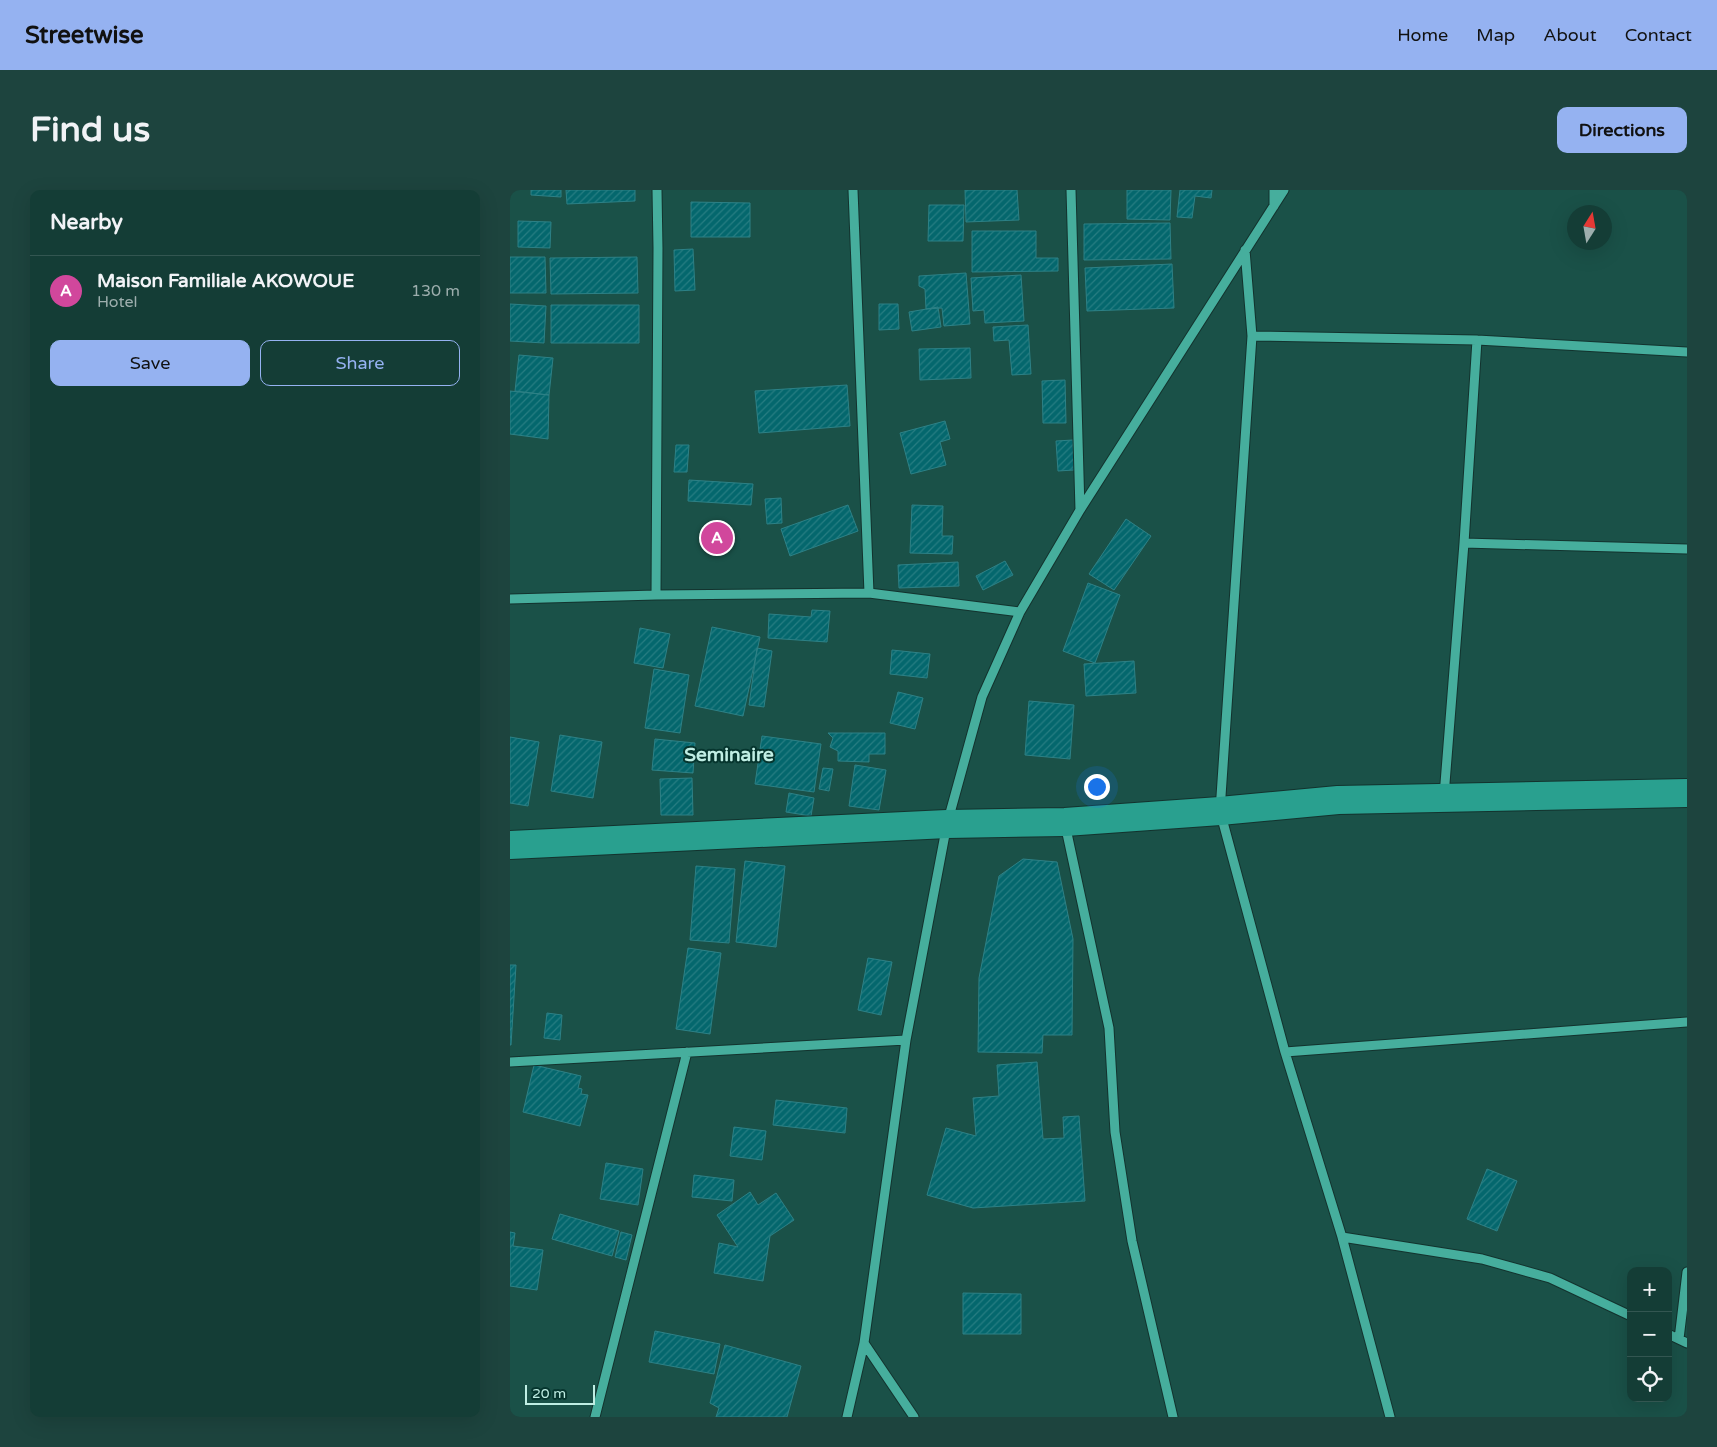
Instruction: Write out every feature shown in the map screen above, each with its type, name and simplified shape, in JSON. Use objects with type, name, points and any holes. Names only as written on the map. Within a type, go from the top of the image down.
[{"type":"main road","points":[[510,845],[947,824],[1065,822],[1338,800],[1687,793]]},
{"type":"street","points":[[656,595],[657,190]]},
{"type":"street","points":[[853,190],[869,593]]},
{"type":"street","points":[[1071,190],[1080,510]]},
{"type":"street","points":[[1274,190],[1274,206]]},
{"type":"street","points":[[847,1417],[864,1343],[906,1040],[947,824],[982,697],[1020,612],[1080,510],[1284,190]]},
{"type":"street","points":[[1245,250],[1252,336],[1220,811],[1285,1052],[1342,1237],[1390,1417]]},
{"type":"street","points":[[1252,336],[1477,340],[1687,352]]},
{"type":"street","points":[[1444,798],[1464,543],[1477,340]]},
{"type":"street","points":[[1464,543],[1687,549]]},
{"type":"street","points":[[510,599],[656,595],[869,593],[1020,612]]},
{"type":"street","points":[[1065,822],[1109,1028],[1115,1132],[1132,1241],[1173,1417]]},
{"type":"street","points":[[1285,1052],[1687,1022]]},
{"type":"street","points":[[510,1062],[906,1040]]},
{"type":"street","points":[[595,1417],[687,1052]]},
{"type":"street","points":[[1342,1237],[1482,1259],[1550,1278],[1627,1314]]},
{"type":"street","points":[[1683,1341],[1687,1272]]},
{"type":"street","points":[[864,1343],[914,1417]]},
{"type":"building","points":[[531,190],[561,190],[561,197],[531,195]]},
{"type":"building","points":[[566,190],[635,190],[635,201],[567,204]]},
{"type":"building","points":[[965,190],[1017,190],[1019,220],[966,222]]},
{"type":"building","points":[[1127,190],[1171,190],[1170,220],[1127,219]]},
{"type":"building","points":[[1180,190],[1212,190],[1211,198],[1195,196],[1192,218],[1177,217]]},
{"type":"building","points":[[691,202],[750,203],[750,237],[691,237]]},
{"type":"building","points":[[929,205],[964,205],[963,241],[928,241]]},
{"type":"building","points":[[518,221],[551,222],[550,248],[518,247]]},
{"type":"building","points":[[1170,223],[1171,259],[1084,260],[1084,224]]},
{"type":"building","points":[[972,231],[1036,231],[1036,258],[1058,258],[1058,271],[972,272]]},
{"type":"building","points":[[693,249],[695,290],[675,291],[674,250]]},
{"type":"building","points":[[510,257],[545,257],[546,293],[510,293]]},
{"type":"building","points":[[637,257],[638,293],[551,294],[550,258]]},
{"type":"building","points":[[1172,264],[1174,308],[1087,311],[1085,268]]},
{"type":"building","points":[[966,273],[970,324],[944,326],[942,308],[926,309],[925,289],[919,286],[919,276]]},
{"type":"building","points":[[1021,275],[1024,321],[985,323],[984,310],[973,311],[971,278]]},
{"type":"building","points":[[510,304],[546,306],[544,343],[510,341]]},
{"type":"building","points":[[879,304],[898,304],[899,329],[879,330]]},
{"type":"building","points":[[551,305],[639,305],[639,343],[551,343]]},
{"type":"building","points":[[938,307],[941,327],[912,331],[909,312]]},
{"type":"building","points":[[1028,325],[1031,374],[1012,375],[1009,340],[994,341],[993,327]]},
{"type":"building","points":[[970,348],[971,378],[920,380],[919,349]]},
{"type":"building","points":[[519,355],[553,358],[549,395],[515,391]]},
{"type":"building","points":[[1065,380],[1066,423],[1043,423],[1042,381]]},
{"type":"building","points":[[847,385],[850,426],[759,433],[755,391]]},
{"type":"building","points":[[510,391],[549,395],[548,439],[510,434]]},
{"type":"building","points":[[945,421],[950,439],[940,442],[946,465],[911,474],[900,433]]},
{"type":"building","points":[[1073,440],[1074,470],[1058,471],[1056,441]]},
{"type":"building","points":[[676,445],[689,445],[687,472],[674,472]]},
{"type":"building","points":[[689,480],[753,484],[751,505],[688,501]]},
{"type":"building","points":[[781,498],[782,523],[767,524],[765,499]]},
{"type":"building","points":[[848,505],[858,531],[790,556],[781,529]]},
{"type":"building","points":[[912,505],[943,506],[942,536],[953,536],[952,554],[910,553]]},
{"type":"building","points":[[1126,519],[1151,536],[1114,590],[1089,574]]},
{"type":"building","points":[[1005,561],[1013,575],[983,590],[976,576]]},
{"type":"building","points":[[958,562],[959,586],[899,588],[898,565]]},
{"type":"building","points":[[1088,583],[1120,595],[1095,663],[1063,651]]},
{"type":"building","points":[[812,610],[830,611],[827,642],[768,638],[769,614],[811,617]]},
{"type":"building","points":[[712,627],[760,637],[743,716],[695,706]]},
{"type":"building","points":[[640,628],[670,634],[663,668],[634,663]]},
{"type":"building","points":[[757,648],[772,651],[764,707],[749,705]]},
{"type":"building","points":[[892,650],[930,654],[927,678],[890,674]]},
{"type":"building","points":[[1134,661],[1136,693],[1086,696],[1084,664]]},
{"type":"building","points":[[654,669],[689,675],[680,733],[645,728]]},
{"type":"building","points":[[898,692],[923,698],[915,729],[890,723]]},
{"type":"building","points":[[1029,701],[1074,705],[1070,759],[1025,755]]},
{"type":"building","points":[[828,733],[885,733],[885,754],[869,754],[869,762],[838,761],[838,751],[830,747],[833,738]]},
{"type":"building","points":[[560,735],[602,742],[593,798],[551,791]]},
{"type":"building","points":[[762,736],[821,744],[814,792],[755,784]]},
{"type":"building","points":[[510,737],[539,742],[528,806],[510,803]]},
{"type":"building","points":[[655,739],[695,743],[693,773],[652,770]]},
{"type":"building","points":[[855,765],[886,770],[879,810],[849,806]]},
{"type":"building","points":[[823,768],[833,769],[829,791],[819,789]]},
{"type":"building","points":[[692,778],[693,815],[661,815],[660,779]]},
{"type":"building","points":[[789,793],[814,798],[811,816],[786,812]]},
{"type":"building","points":[[1023,859],[1057,862],[1073,939],[1072,1035],[1043,1035],[1042,1053],[978,1052],[979,978],[999,876]]},
{"type":"building","points":[[745,861],[785,866],[776,947],[736,942]]},
{"type":"building","points":[[696,866],[735,869],[729,943],[690,940]]},
{"type":"building","points":[[688,948],[721,953],[710,1034],[676,1029]]},
{"type":"building","points":[[868,958],[892,962],[881,1015],[858,1010]]},
{"type":"building","points":[[510,965],[516,965],[511,1045],[510,1045]]},
{"type":"building","points":[[547,1013],[562,1015],[560,1040],[544,1038]]},
{"type":"building","points":[[1037,1062],[1043,1139],[1064,1138],[1063,1117],[1079,1116],[1085,1201],[973,1208],[927,1195],[946,1128],[976,1136],[973,1098],[999,1096],[997,1065]]},
{"type":"building","points":[[534,1065],[581,1076],[578,1088],[582,1089],[581,1094],[588,1095],[580,1126],[523,1112]]},
{"type":"building","points":[[776,1100],[847,1108],[845,1133],[773,1125]]},
{"type":"building","points":[[734,1127],[766,1131],[762,1160],[730,1156]]},
{"type":"building","points":[[606,1163],[643,1169],[638,1205],[600,1199]]},
{"type":"building","points":[[1487,1169],[1517,1181],[1497,1231],[1467,1219]]},
{"type":"building","points":[[694,1175],[734,1180],[732,1201],[692,1197]]},
{"type":"building","points":[[750,1192],[758,1205],[776,1193],[794,1220],[770,1236],[763,1281],[714,1273],[719,1243],[738,1247],[717,1215]]},
{"type":"building","points":[[560,1214],[619,1231],[612,1256],[552,1239]]},
{"type":"building","points":[[510,1232],[515,1233],[513,1246],[543,1250],[537,1290],[510,1286]]},
{"type":"building","points":[[621,1232],[632,1235],[626,1260],[615,1257]]},
{"type":"building","points":[[963,1293],[1021,1294],[1021,1334],[963,1334]]},
{"type":"building","points":[[655,1331],[720,1344],[714,1374],[649,1362]]},
{"type":"building","points":[[725,1345],[801,1366],[787,1417],[716,1417],[719,1408],[710,1403]]},
{"type":"place","name":"Maison Familiale AKOWOUE","points":[[717,538]]},
{"type":"district","name":"Seminaire","points":[[729,754]]}]
